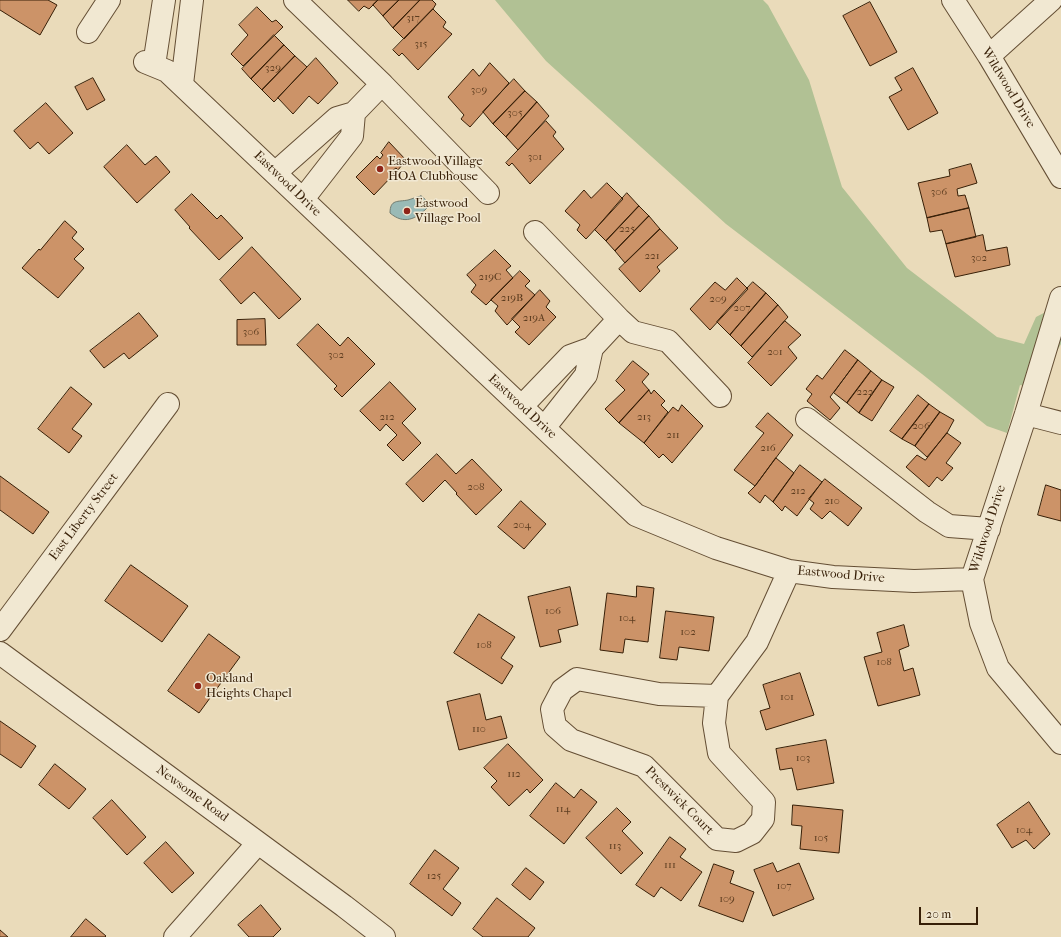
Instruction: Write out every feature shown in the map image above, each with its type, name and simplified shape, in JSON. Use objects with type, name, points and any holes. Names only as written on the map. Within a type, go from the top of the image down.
[{"type":"street","points":[[88,32],[109,0]]},
{"type":"street","name":"Eastwood Drive","points":[[164,0],[150,63],[167,71],[182,84],[636,515],[716,548],[789,571],[833,577],[914,581],[972,579]]},
{"type":"street","points":[[182,84],[192,0]]},
{"type":"street","points":[[295,0],[382,84],[488,193]]},
{"type":"street","name":"Wildwood Drive","points":[[953,0],[989,56],[1061,177]]},
{"type":"street","points":[[989,56],[1051,0]]},
{"type":"street","points":[[275,173],[337,118],[354,113],[382,84]]},
{"type":"street","points":[[302,199],[352,136],[354,113]]},
{"type":"street","points":[[535,232],[619,320],[633,332],[668,341],[720,396]]},
{"type":"street","name":"Wildwood Drive","points":[[1061,298],[1026,414],[972,579],[982,623],[998,668],[1061,743]]},
{"type":"street","points":[[522,406],[570,356],[592,348],[619,320]]},
{"type":"street","points":[[544,428],[586,375],[592,348]]},
{"type":"street","name":"East Liberty Street","points":[[0,630],[168,404]]},
{"type":"street","points":[[1026,414],[1061,422]]},
{"type":"street","points":[[807,419],[927,512],[949,526],[988,529]]},
{"type":"street","points":[[717,696],[757,642],[789,571]]},
{"type":"street","name":"Newsome Road","points":[[0,653],[384,937]]},
{"type":"street","name":"Prestwick Court","points":[[577,679],[659,694],[717,696],[714,723],[719,753],[764,802],[763,819],[752,833],[736,841],[717,839],[644,766],[571,740],[555,726],[552,709],[562,690],[577,679]]},
{"type":"street","points":[[175,937],[258,843]]},
{"type":"green space","points":[[495,0],[763,0],[768,5],[809,80],[842,187],[907,268],[997,337],[1024,344],[1036,317],[1061,304],[1061,344],[1054,356],[1044,391],[1020,385],[1007,433],[987,426],[922,374],[726,224],[546,61]]},
{"type":"water","name":"Eastwood Village Pool","points":[[421,196],[426,200],[427,208],[414,218],[405,220],[400,219],[390,213],[391,205],[393,203]]},
{"type":"building","points":[[0,0],[48,0],[57,5],[40,35],[0,10]]},
{"type":"building","points":[[348,0],[378,0],[369,9],[364,6],[359,11]]},
{"type":"building","points":[[378,0],[399,0],[383,16],[373,5]]},
{"type":"building","points":[[399,0],[420,0],[393,28],[383,16]]},
{"type":"building","points":[[420,0],[432,0],[436,4],[404,39],[393,28]]},
{"type":"building","points":[[870,2],[897,52],[870,66],[843,16]]},
{"type":"building","points":[[257,7],[272,22],[276,20],[283,27],[243,66],[231,54],[248,35],[239,25]]},
{"type":"building","points":[[433,9],[446,22],[443,27],[452,34],[418,70],[402,53],[399,56],[393,50]]},
{"type":"building","points":[[274,35],[284,45],[251,79],[242,69]]},
{"type":"building","points":[[284,45],[295,56],[262,90],[251,79]]},
{"type":"building","points":[[295,56],[307,67],[274,102],[262,90]]},
{"type":"building","points":[[316,58],[338,83],[318,104],[309,96],[293,114],[278,98]]},
{"type":"building","points":[[490,63],[509,83],[470,127],[461,119],[464,115],[448,97],[473,69],[479,76]]},
{"type":"building","points":[[913,68],[938,113],[908,130],[889,97],[902,90],[895,78]]},
{"type":"building","points":[[93,78],[105,100],[87,110],[75,87]]},
{"type":"building","points":[[514,79],[525,91],[493,124],[483,112]]},
{"type":"building","points":[[525,91],[537,102],[506,137],[493,124]]},
{"type":"building","points":[[537,102],[549,116],[518,150],[506,137]]},
{"type":"building","points":[[46,103],[73,133],[49,154],[38,142],[30,149],[14,131]]},
{"type":"building","points":[[546,121],[556,132],[553,136],[564,149],[530,184],[512,163],[509,166],[506,163]]},
{"type":"building","name":"Eastwood Village HOA Clubhouse","points":[[389,142],[406,160],[398,170],[396,168],[392,171],[394,174],[374,195],[356,177],[377,156],[380,159],[383,155],[381,153]]},
{"type":"building","points":[[127,145],[145,165],[156,156],[170,172],[137,203],[104,167]]},
{"type":"building","points":[[971,164],[977,183],[957,189],[958,196],[965,195],[969,208],[927,218],[918,183],[950,176],[949,170]]},
{"type":"building","points":[[607,183],[623,199],[586,239],[577,230],[580,225],[565,211],[584,190],[591,198]]},
{"type":"building","points":[[627,193],[639,206],[606,241],[595,230]]},
{"type":"building","points":[[192,194],[217,219],[221,215],[243,238],[219,260],[189,228],[190,227],[175,210]]},
{"type":"building","points":[[639,206],[649,216],[615,251],[606,241]]},
{"type":"building","points":[[969,208],[976,237],[946,244],[942,230],[930,232],[927,218]]},
{"type":"building","points":[[649,216],[660,229],[625,263],[615,251]]},
{"type":"building","points":[[65,221],[77,232],[72,238],[84,249],[74,259],[84,268],[58,298],[22,268]]},
{"type":"building","points":[[660,229],[678,248],[657,267],[660,271],[640,292],[619,269]]},
{"type":"building","points":[[983,235],[986,251],[1007,247],[1010,265],[955,277],[946,244]]},
{"type":"building","points":[[252,247],[301,299],[279,319],[254,292],[241,304],[220,280]]},
{"type":"building","points":[[495,250],[511,266],[506,270],[513,278],[486,305],[471,292],[476,285],[467,275]]},
{"type":"building","points":[[520,271],[530,281],[525,286],[535,295],[507,325],[495,311],[498,306],[491,300]]},
{"type":"building","points":[[737,278],[748,289],[710,330],[690,309],[715,282],[725,290]]},
{"type":"building","points":[[753,282],[766,293],[730,335],[717,322]]},
{"type":"building","points":[[540,290],[550,301],[546,307],[556,317],[529,345],[515,332],[520,327],[512,319]]},
{"type":"building","points":[[766,293],[778,305],[741,346],[730,335]]},
{"type":"building","points":[[778,305],[788,317],[752,357],[741,346]]},
{"type":"building","points":[[139,313],[158,336],[129,359],[124,353],[104,368],[90,351]]},
{"type":"building","points":[[265,319],[266,345],[237,345],[237,320]]},
{"type":"building","points":[[785,321],[801,335],[788,347],[797,358],[771,386],[748,363]]},
{"type":"building","points":[[318,324],[340,346],[348,337],[375,364],[342,397],[334,389],[337,386],[297,345]]},
{"type":"building","points":[[845,350],[858,360],[830,397],[840,408],[830,420],[807,401],[812,394],[806,389],[817,375],[822,379]]},
{"type":"building","points":[[858,360],[871,371],[847,403],[834,393]]},
{"type":"building","points":[[633,361],[649,374],[642,382],[649,390],[619,423],[605,409],[625,390],[616,381]]},
{"type":"building","points":[[871,371],[882,380],[859,413],[847,403]]},
{"type":"building","points":[[882,380],[894,387],[872,421],[859,413]]},
{"type":"building","points":[[390,382],[416,409],[402,423],[421,443],[403,461],[387,445],[397,435],[386,424],[380,431],[360,411]]},
{"type":"building","points":[[71,387],[92,404],[72,429],[82,436],[69,453],[38,429]]},
{"type":"building","points":[[649,390],[651,394],[654,390],[665,401],[661,405],[668,412],[644,443],[619,423]]},
{"type":"building","points":[[918,395],[929,404],[902,439],[890,431]]},
{"type":"building","points":[[929,404],[940,412],[915,446],[902,439]]},
{"type":"building","points":[[682,405],[703,426],[672,463],[663,454],[659,458],[644,443],[673,407],[678,411]]},
{"type":"building","points":[[940,412],[954,420],[947,433],[927,457],[915,446]]},
{"type":"building","points":[[768,413],[793,435],[755,486],[734,470],[764,433],[756,427]]},
{"type":"building","points":[[947,433],[961,443],[946,463],[953,468],[942,481],[937,477],[929,487],[906,467],[917,455],[925,460]]},
{"type":"building","points":[[437,454],[456,474],[472,459],[502,490],[476,515],[445,480],[423,502],[406,484]]},
{"type":"building","points":[[776,458],[794,473],[773,502],[765,495],[760,503],[748,493]]},
{"type":"building","points":[[800,465],[822,482],[797,516],[785,506],[782,511],[773,502]]},
{"type":"building","points":[[0,476],[49,512],[33,534],[0,510]]},
{"type":"building","points":[[825,479],[862,508],[848,526],[830,511],[822,519],[810,509],[814,503],[809,499]]},
{"type":"building","points":[[1046,485],[1061,490],[1061,521],[1038,515]]},
{"type":"building","points":[[521,501],[546,524],[524,549],[498,527]]},
{"type":"building","points":[[131,565],[188,606],[162,642],[105,601]]},
{"type":"building","points":[[637,586],[654,588],[648,642],[625,639],[623,653],[600,650],[607,593],[636,597]]},
{"type":"building","points":[[570,587],[578,625],[558,630],[561,642],[540,647],[528,597]]},
{"type":"building","points":[[666,611],[714,617],[709,651],[679,647],[677,660],[660,658]]},
{"type":"building","points":[[479,614],[515,637],[501,658],[513,666],[502,684],[454,653]]},
{"type":"building","points":[[904,625],[909,646],[899,650],[904,671],[913,668],[920,695],[878,706],[864,657],[882,652],[877,633]]},
{"type":"building","points":[[209,634],[240,657],[199,713],[168,691]]},
{"type":"building","points":[[800,673],[814,715],[766,730],[760,711],[770,708],[763,685]]},
{"type":"building","points":[[480,694],[486,720],[501,716],[507,738],[459,750],[447,702]]},
{"type":"building","points":[[0,721],[36,746],[21,768],[0,754]]},
{"type":"building","points":[[826,740],[834,783],[797,790],[792,768],[780,770],[776,749]]},
{"type":"building","points":[[508,744],[543,780],[530,793],[527,789],[509,806],[491,787],[497,781],[484,768]]},
{"type":"building","points":[[55,764],[86,789],[69,809],[39,785]]},
{"type":"building","points":[[556,783],[574,798],[581,789],[597,802],[564,844],[530,816]]},
{"type":"building","points":[[112,800],[146,837],[127,855],[93,818]]},
{"type":"building","points":[[1029,802],[1050,834],[1034,849],[1026,840],[1012,848],[997,825]]},
{"type":"building","points":[[793,805],[843,810],[839,853],[800,849],[802,826],[792,825]]},
{"type":"building","points":[[617,808],[631,822],[622,831],[643,853],[621,874],[586,838]]},
{"type":"building","points":[[670,837],[686,849],[680,857],[702,872],[681,901],[661,887],[654,897],[636,885]]},
{"type":"building","points":[[166,842],[194,873],[172,893],[144,863]]},
{"type":"building","points":[[435,850],[459,868],[443,889],[461,903],[452,916],[410,884]]},
{"type":"building","points":[[773,863],[777,872],[799,863],[814,899],[773,916],[754,870]]},
{"type":"building","points":[[714,864],[734,871],[730,883],[754,892],[743,922],[699,906]]},
{"type":"building","points":[[526,868],[544,882],[530,900],[512,885]]},
{"type":"building","points":[[497,898],[535,928],[528,937],[483,937],[473,929]]},
{"type":"building","points":[[261,905],[281,929],[273,937],[249,937],[238,925]]},
{"type":"building","points":[[86,919],[106,936],[71,937]]},
{"type":"building","points":[[0,930],[8,937],[0,937]]},
{"type":"place","name":"Eastwood Village HOA Clubhouse","points":[[380,169]]},
{"type":"place","name":"Eastwood Village Pool","points":[[407,211]]},
{"type":"place","name":"Oakland Heights Chapel","points":[[198,686]]}]
